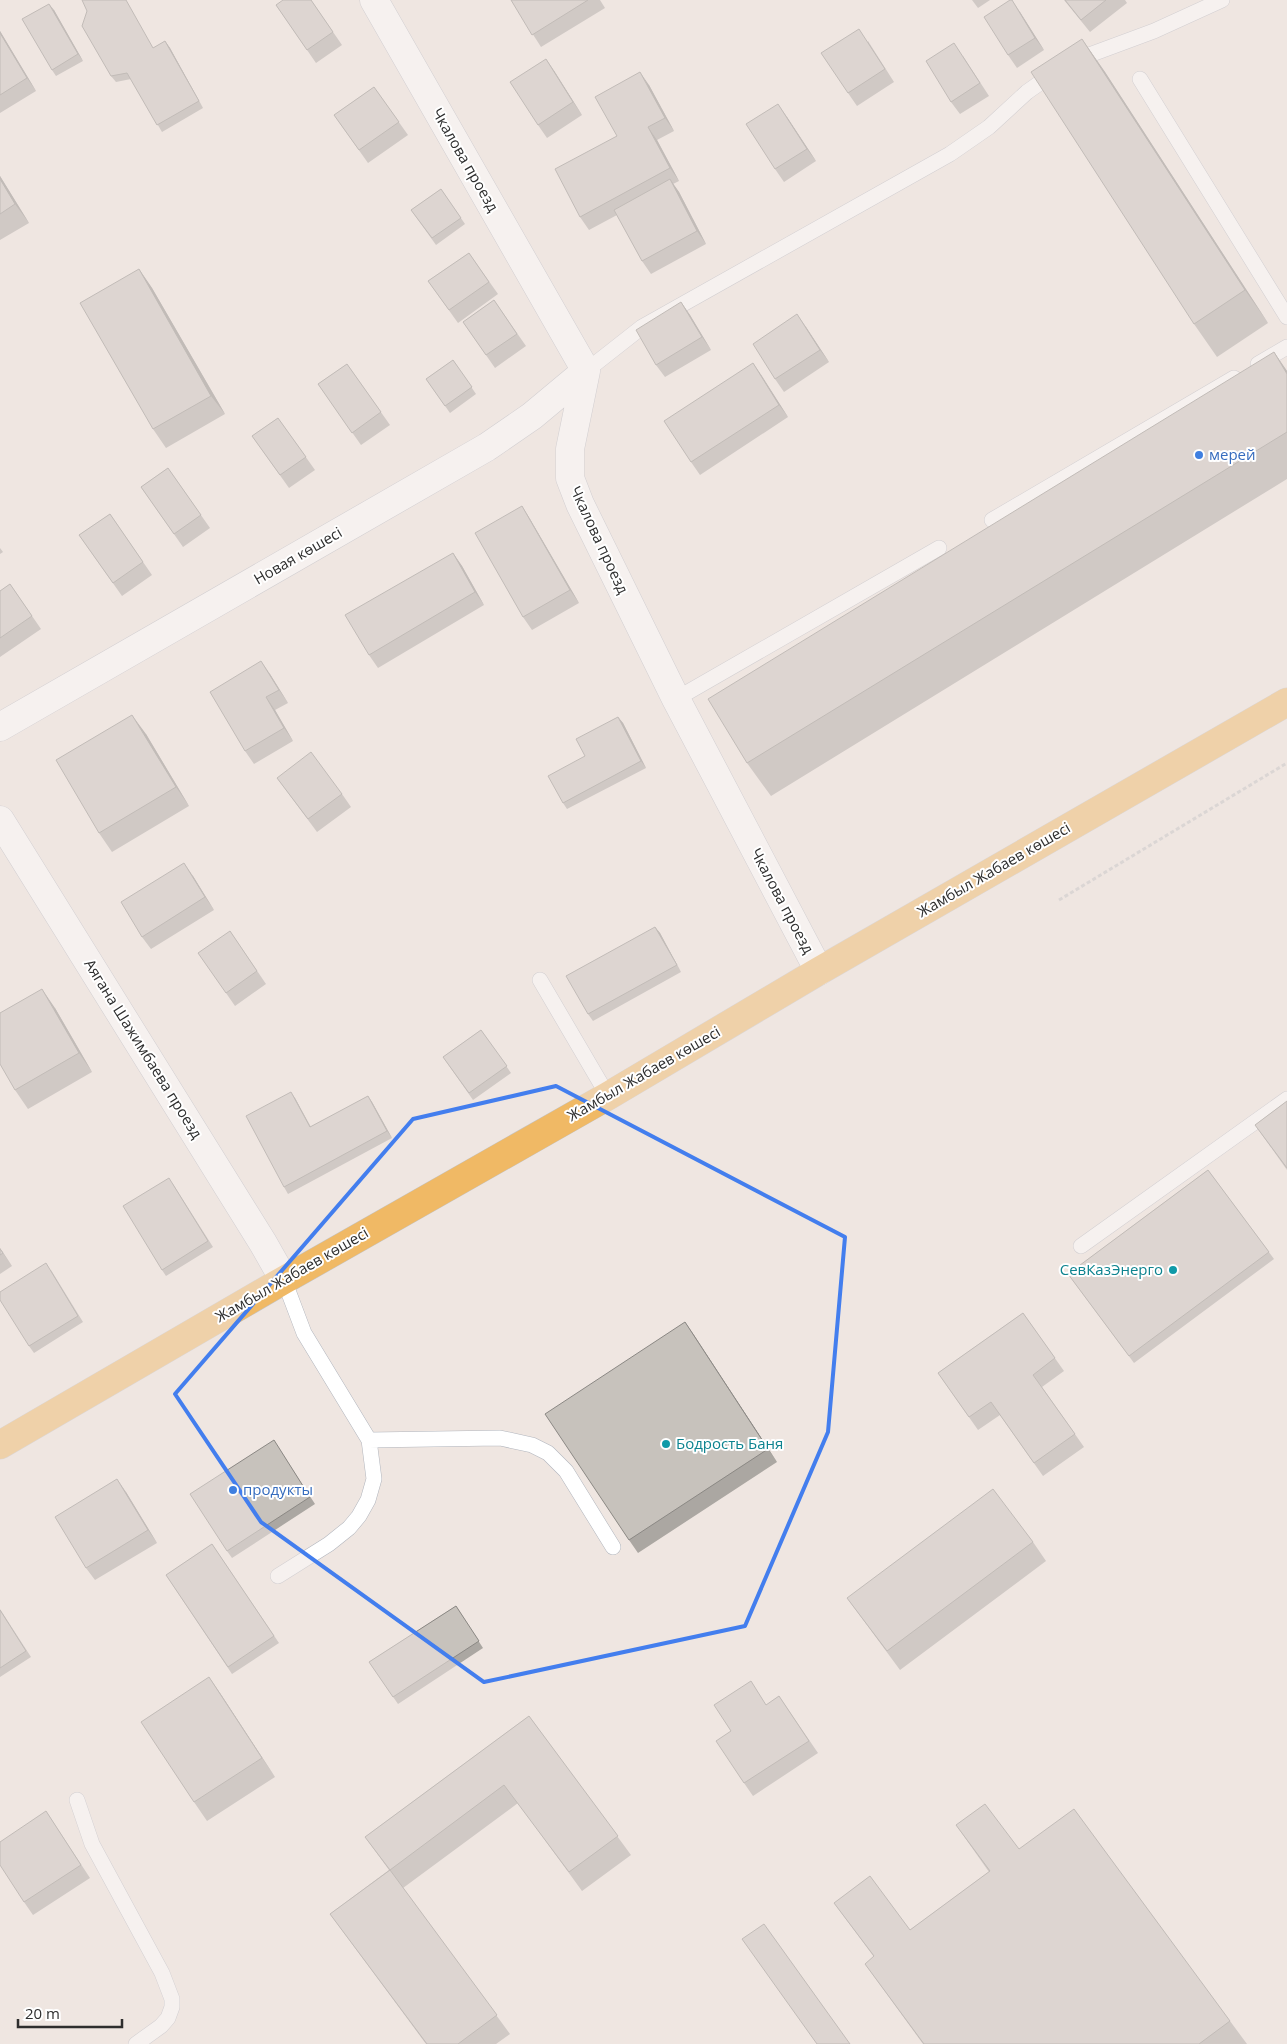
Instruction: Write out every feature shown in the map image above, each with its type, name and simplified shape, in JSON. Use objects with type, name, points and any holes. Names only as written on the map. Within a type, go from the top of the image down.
[{"type":"main road","name":"Жамбыл Жабаев көшесі","points":[[0,1445],[284,1280],[608,1096],[819,971],[1287,702]]},
{"type":"street","name":"Чкалова проезд","points":[[374,0],[586,371],[570,449],[570,478],[580,504],[676,699],[819,971]]},
{"type":"street","name":"Новая көшесі","points":[[0,727],[487,447],[532,416],[586,371]]},
{"type":"street","name":"Аягана Шажимбаева проезд","points":[[0,820],[258,1234],[284,1280]]},
{"type":"lane","points":[[586,371],[642,327],[950,154],[989,128],[1027,92],[1067,63],[1154,31],[1222,0]]},
{"type":"lane","points":[[1140,79],[1287,318]]},
{"type":"lane","points":[[992,520],[1287,347]]},
{"type":"lane","points":[[676,699],[939,548]]},
{"type":"lane","points":[[540,980],[608,1096]]},
{"type":"lane","points":[[1081,1246],[1287,1099]]},
{"type":"lane","points":[[278,1576],[340,1536],[359,1516],[368,1500],[374,1479],[369,1440],[304,1333],[284,1280]]},
{"type":"lane","points":[[369,1440],[500,1438],[532,1445],[548,1453],[566,1471],[613,1547]]},
{"type":"lane","points":[[77,1800],[92,1844],[162,1973],[172,1999],[168,2018],[136,2044]]},
{"type":"path","points":[[1059,900],[1287,763]]},
{"type":"highlighted area","points":[[556,1086],[845,1237],[828,1432],[745,1626],[484,1682],[261,1522],[175,1394],[413,1119]]},
{"type":"building","points":[[82,0],[126,0],[153,48],[165,41],[199,101],[157,125],[127,73],[111,76],[82,26],[87,11]]},
{"type":"building","points":[[283,0],[311,0],[333,32],[307,50],[276,5]]},
{"type":"building","points":[[511,0],[588,0],[532,35]]},
{"type":"building","points":[[1012,0],[1035,38],[1008,55],[984,17]]},
{"type":"building","points":[[1065,0],[1106,0],[1081,20]]},
{"type":"building","points":[[49,4],[78,54],[52,70],[22,19]]},
{"type":"building","points":[[859,29],[885,69],[848,93],[821,53]]},
{"type":"building","points":[[0,33],[27,78],[0,95]]},
{"type":"building","points":[[1082,39],[1245,290],[1194,324],[1031,72]]},
{"type":"building","points":[[954,43],[980,83],[951,102],[926,61]]},
{"type":"building","points":[[546,59],[573,102],[538,125],[510,82]]},
{"type":"building","points":[[640,72],[665,118],[648,127],[670,168],[580,217],[555,169],[617,136],[595,97]]},
{"type":"building","points":[[374,87],[399,122],[359,150],[334,115]]},
{"type":"building","points":[[778,104],[807,149],[775,169],[746,124]]},
{"type":"building","points":[[0,179],[15,204],[0,214]]},
{"type":"building","points":[[670,179],[697,231],[642,261],[614,210]]},
{"type":"building","points":[[441,189],[461,218],[432,238],[411,210]]},
{"type":"building","points":[[469,253],[489,282],[449,310],[428,281]]},
{"type":"building","points":[[139,269],[211,396],[153,429],[80,303]]},
{"type":"building","points":[[494,300],[517,334],[486,355],[463,322]]},
{"type":"building","points":[[681,302],[702,337],[656,365],[636,330]]},
{"type":"building","points":[[797,314],[820,350],[775,379],[753,344]]},
{"type":"building","points":[[1274,352],[1287,374],[1287,432],[747,763],[708,699]]},
{"type":"building","points":[[453,360],[472,387],[445,406],[426,379]]},
{"type":"building","points":[[753,363],[779,405],[691,462],[664,421]]},
{"type":"building","points":[[347,364],[381,412],[352,433],[318,384]]},
{"type":"building","points":[[278,418],[306,457],[280,475],[252,436]]},
{"type":"building","points":[[168,468],[201,515],[174,534],[141,487]]},
{"type":"building","points":[[522,506],[570,590],[523,617],[475,533]]},
{"type":"building","points":[[110,514],[143,562],[113,583],[79,535]]},
{"type":"building","points":[[453,553],[475,592],[369,655],[345,615]]},
{"type":"building","points":[[10,584],[32,616],[0,638],[0,591]]},
{"type":"building","points":[[261,661],[279,690],[266,697],[284,728],[245,751],[210,692]]},
{"type":"building","points":[[132,715],[176,787],[99,833],[56,760]]},
{"type":"building","points":[[618,717],[641,761],[563,803],[548,776],[585,756],[576,739]]},
{"type":"building","points":[[311,752],[342,794],[308,819],[277,778]]},
{"type":"building","points":[[184,863],[205,897],[142,937],[121,902]]},
{"type":"building","points":[[655,927],[677,965],[588,1014],[566,976]]},
{"type":"building","points":[[230,931],[257,971],[226,993],[198,953]]},
{"type":"building","points":[[42,989],[79,1053],[15,1090],[0,1064],[0,1013]]},
{"type":"building","points":[[481,1030],[507,1066],[469,1093],[443,1057]]},
{"type":"building","points":[[291,1092],[310,1127],[368,1096],[387,1131],[284,1187],[246,1116]]},
{"type":"building","points":[[1287,1101],[1287,1168],[1255,1125]]},
{"type":"building","name":"СевКазЭнерго","points":[[1208,1170],[1269,1252],[1129,1356],[1068,1274]]},
{"type":"building","points":[[169,1178],[208,1241],[162,1270],[123,1206]]},
{"type":"building","points":[[46,1263],[78,1316],[29,1346],[0,1300],[0,1292]]},
{"type":"building","points":[[1023,1313],[1055,1358],[1033,1375],[1075,1434],[1034,1463],[991,1402],[969,1417],[938,1373]]},
{"type":"building","name":"Бодрость Баня","points":[[685,1322],[768,1449],[629,1540],[545,1414]]},
{"type":"building","points":[[274,1440],[310,1497],[227,1551],[190,1494]]},
{"type":"building","points":[[117,1479],[148,1530],[86,1568],[55,1517]]},
{"type":"building","points":[[993,1489],[1033,1542],[887,1651],[847,1598]]},
{"type":"building","points":[[212,1544],[274,1636],[228,1667],[166,1575]]},
{"type":"building","points":[[456,1606],[479,1641],[393,1697],[369,1662]]},
{"type":"building","points":[[0,1610],[26,1651],[0,1668]]},
{"type":"building","points":[[209,1677],[262,1758],[194,1802],[141,1722]]},
{"type":"building","points":[[751,1681],[766,1705],[779,1696],[809,1741],[744,1783],[716,1741],[731,1731],[714,1705]]},
{"type":"building","points":[[529,1716],[618,1836],[569,1872],[504,1785],[390,1870],[365,1837]]},
{"type":"building","points":[[985,1804],[1019,1849],[1074,1809],[1230,2021],[1199,2044],[924,2044],[865,1964],[874,1956],[834,1903],[870,1876],[910,1930],[990,1871],[956,1825]]},
{"type":"building","points":[[46,1811],[81,1865],[24,1902],[0,1865],[0,1842]]},
{"type":"building","points":[[390,1870],[497,2015],[458,2044],[427,2044],[330,1914]]},
{"type":"building","points":[[764,1924],[850,2044],[817,2044],[742,1939]]},
{"type":"place","name":"мерей","points":[[1199,455]]},
{"type":"place","name":"СевКазЭнерго","points":[[1173,1270]]},
{"type":"place","name":"Бодрость Баня","points":[[666,1444]]},
{"type":"place","name":"продукты","points":[[233,1490]]}]
